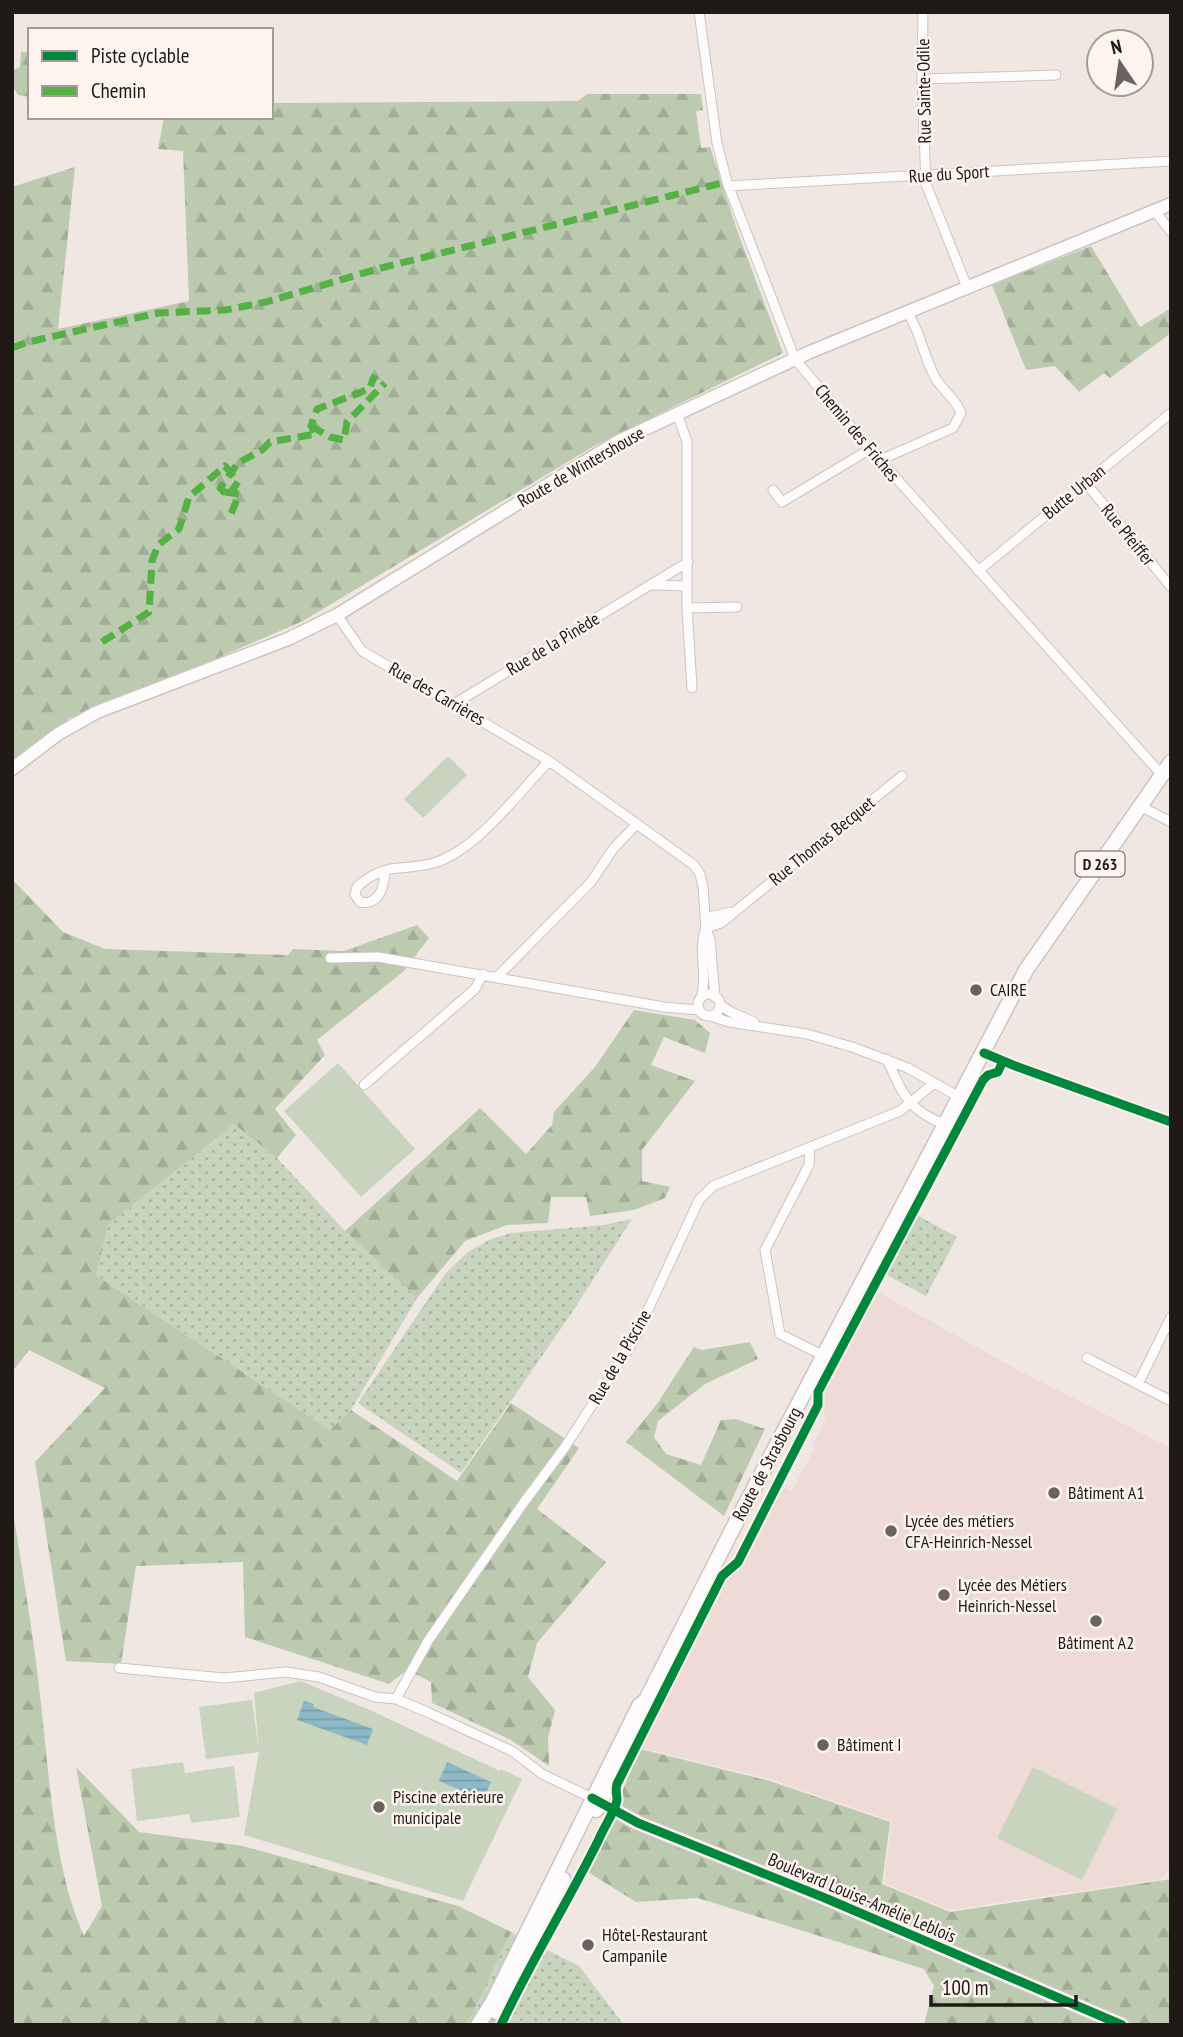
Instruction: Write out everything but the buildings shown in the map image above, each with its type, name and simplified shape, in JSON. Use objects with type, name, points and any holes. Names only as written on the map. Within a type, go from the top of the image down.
[{"type":"main road","name":"Route de Strasbourg","points":[[490,2025],[639,1706],[646,1700],[688,1613],[1028,966],[1171,762]]},
{"type":"main road","name":"Boulevard Louise-Amélie Leblois","points":[[596,1800],[638,1823],[825,1898],[1122,2025]]},
{"type":"main road","name":"Route de Strasbourg","points":[[478,2025],[528,1941]]},
{"type":"street","name":"Chemin des Friches","points":[[699,12],[717,143],[728,187],[795,359],[870,449],[1162,775]]},
{"type":"street","name":"Rue Sainte-Odile","points":[[923,12],[922,79],[926,184],[967,287]]},
{"type":"street","points":[[922,79],[1056,75]]},
{"type":"street","name":"Rue du Sport","points":[[728,187],[1171,160]]},
{"type":"street","name":"Route de Wintershouse","points":[[12,769],[58,734],[97,712],[288,639],[337,615],[617,442],[795,359],[906,311],[1171,204]]},
{"type":"street","points":[[1155,211],[1171,232]]},
{"type":"street","points":[[880,460],[953,428],[961,413],[958,403],[936,379],[914,323],[906,311]]},
{"type":"street","points":[[677,413],[687,442],[687,608],[692,688]]},
{"type":"street","name":"Butte Urban","points":[[978,571],[1171,413]]},
{"type":"street","points":[[773,490],[782,502],[870,449]]},
{"type":"street","name":"Rue Pfeiffer","points":[[1085,482],[1171,587]]},
{"type":"street","name":"Rue de la Pinède","points":[[454,704],[688,562]]},
{"type":"street","points":[[652,584],[687,586]]},
{"type":"street","points":[[687,608],[737,607]]},
{"type":"street","name":"Rue des Carrières","points":[[337,615],[362,650],[549,761],[694,865],[702,881],[705,923],[718,1001]]},
{"type":"street","points":[[385,871],[431,864],[451,855],[491,823],[549,761]]},
{"type":"street","name":"Rue Thomas Becquet","points":[[705,923],[742,906],[902,776]]},
{"type":"street","points":[[1140,806],[1171,822]]},
{"type":"street","points":[[497,977],[591,882],[613,849],[636,825]]},
{"type":"street","name":"Rue des Carrières","points":[[700,1003],[704,988],[702,939],[705,923]]},
{"type":"street","points":[[330,958],[378,957],[666,1007],[700,1003],[710,995],[731,1013],[765,1026]]},
{"type":"street","points":[[364,1085],[475,989],[483,974]]},
{"type":"street","points":[[710,1016],[718,1011],[718,1001]]},
{"type":"street","points":[[700,1003],[704,1015],[733,1023],[765,1026],[827,1039],[887,1059],[959,1097]]},
{"type":"street","points":[[984,1053],[1171,1122]]},
{"type":"street","points":[[887,1059],[909,1104],[929,1118],[946,1125]]},
{"type":"street","name":"Rue de la Piscine","points":[[396,1699],[428,1642],[565,1447],[634,1340],[699,1200],[713,1186],[900,1111],[933,1084]]},
{"type":"street","points":[[810,1148],[809,1165],[765,1250],[780,1334],[824,1356]]},
{"type":"street","points":[[1138,1384],[1171,1317]]},
{"type":"street","points":[[1087,1358],[1171,1401]]},
{"type":"street","points":[[738,1562],[780,1479]]},
{"type":"street","points":[[119,1668],[225,1678],[286,1672],[330,1680],[375,1697],[396,1699],[512,1751],[542,1774],[596,1800]]},
{"type":"shaded area","name":"Lycée des Métiers Heinrich-Nessel","points":[[878,1292],[1020,1371],[1171,1448],[1171,1865],[1163,1879],[950,1910],[884,1883],[892,1821],[771,1779],[641,1748],[728,1574],[780,1487],[792,1491],[815,1447],[813,1445],[825,1420],[823,1392]]},
{"type":"green space","points":[[21,52],[28,52],[28,97],[18,95],[12,85],[12,71],[20,67]]},
{"type":"green space","points":[[587,94],[701,94],[703,110],[696,111],[701,148],[710,147],[738,233],[783,353],[594,446],[303,621],[123,699],[69,718],[12,769],[12,187],[75,167],[58,329],[189,301],[183,151],[158,149],[164,119],[273,119],[273,103],[578,101]]},
{"type":"green space","points":[[1091,246],[1140,327],[1171,308],[1171,333],[1110,378],[1104,373],[1079,392],[1055,366],[1026,370],[992,285]]},
{"type":"green space","points":[[448,756],[467,775],[423,818],[404,799]]},
{"type":"green space","points":[[12,879],[63,932],[105,949],[288,955],[293,949],[344,951],[417,925],[429,938],[403,972],[317,1040],[325,1055],[275,1109],[296,1135],[277,1158],[234,1124],[108,1225],[96,1275],[330,1430],[351,1410],[457,1481],[511,1403],[579,1448],[537,1509],[606,1562],[537,1643],[528,1677],[555,1710],[548,1738],[549,1766],[511,1740],[432,1703],[431,1682],[407,1670],[389,1684],[245,1637],[243,1562],[136,1566],[121,1664],[66,1661],[35,1462],[105,1388],[29,1350],[12,1372]]},
{"type":"green space","points":[[634,1010],[695,1020],[710,1033],[705,1053],[664,1037],[651,1065],[695,1081],[642,1150],[642,1181],[670,1187],[665,1198],[634,1210],[590,1216],[586,1197],[551,1197],[548,1223],[507,1225],[465,1241],[417,1298],[345,1231],[480,1108],[526,1154],[552,1125],[554,1112],[595,1067]]},
{"type":"green space","points":[[338,1063],[415,1149],[361,1197],[284,1111]]},
{"type":"green space","points":[[234,1124],[277,1158],[345,1231],[417,1298],[351,1410],[330,1430],[96,1275],[108,1225]]},
{"type":"green space","points":[[915,1214],[957,1237],[926,1296],[885,1274]]},
{"type":"green space","points":[[632,1219],[571,1314],[461,1473],[358,1403],[445,1274],[469,1251],[491,1239],[511,1233],[604,1225]]},
{"type":"green space","points":[[750,1342],[758,1359],[705,1384],[658,1421],[654,1437],[666,1454],[701,1465],[721,1420],[736,1419],[765,1429],[724,1516],[626,1442],[657,1404],[694,1347],[702,1350]]},
{"type":"green space","points":[[12,1505],[34,1648],[59,1849],[65,1880],[84,1936],[102,1906],[76,1767],[139,1832],[243,1846],[458,1906],[511,1932],[472,2015],[464,2025],[12,2025]]},
{"type":"green space","name":"Piscine extérieure municipale","points":[[301,1681],[522,1779],[463,1901],[244,1835],[259,1752],[206,1759],[199,1707],[252,1700],[259,1751],[254,1693]]},
{"type":"green space","points":[[640,1749],[770,1781],[890,1822],[882,1884],[950,1912],[1171,1879],[1171,2025],[924,2025],[934,1986],[924,1969],[698,1898],[636,1902],[588,1872]]},
{"type":"green space","points":[[183,1762],[185,1773],[234,1766],[240,1817],[191,1823],[189,1814],[137,1821],[131,1769]]},
{"type":"green space","points":[[1033,1767],[1117,1809],[1082,1880],[997,1838]]},
{"type":"green space","points":[[511,1932],[579,1966],[624,2025],[464,2025],[472,2015]]},
{"type":"water","points":[[304,1701],[314,1704],[313,1707],[373,1729],[367,1745],[297,1720]]},
{"type":"water","points":[[447,1762],[491,1782],[483,1800],[439,1781]]},
{"type":"marked path","points":[[12,348],[28,342],[158,313],[226,310],[266,302],[377,269],[722,183]]},
{"type":"marked path","points":[[102,642],[149,612],[152,561],[158,545],[179,529],[189,497],[225,466],[238,482],[228,496],[220,488],[238,463],[262,450],[270,442],[316,434],[311,426],[317,409],[369,389],[375,375]]},
{"type":"marked path","points":[[311,426],[330,437],[344,440],[347,422],[385,383]]},
{"type":"marked path","points":[[225,492],[239,494],[231,514]]},
{"type":"cycle path","points":[[984,1053],[1171,1122]]},
{"type":"cycle path","points":[[501,2025],[612,1814],[617,1800],[617,1784],[722,1576],[738,1562],[818,1405],[818,1392],[983,1080],[998,1072],[1003,1061]]},
{"type":"cycle path","points":[[592,1798],[638,1823],[825,1898],[1122,2025]]},
{"type":"place","name":"CAIRE","points":[[976,990]]},
{"type":"place","name":"Bâtiment A1","points":[[1054,1493]]},
{"type":"place","name":"Lycée des métiers CFA-Heinrich-Nessel","points":[[891,1531]]},
{"type":"place","name":"Lycée des Métiers Heinrich-Nessel","points":[[944,1595]]},
{"type":"place","name":"Bâtiment A2","points":[[1096,1621]]},
{"type":"place","name":"Bâtiment I","points":[[823,1745]]},
{"type":"place","name":"Piscine extérieure municipale","points":[[379,1807]]},
{"type":"place","name":"Hôtel-Restaurant Campanile","points":[[588,1945]]}]
